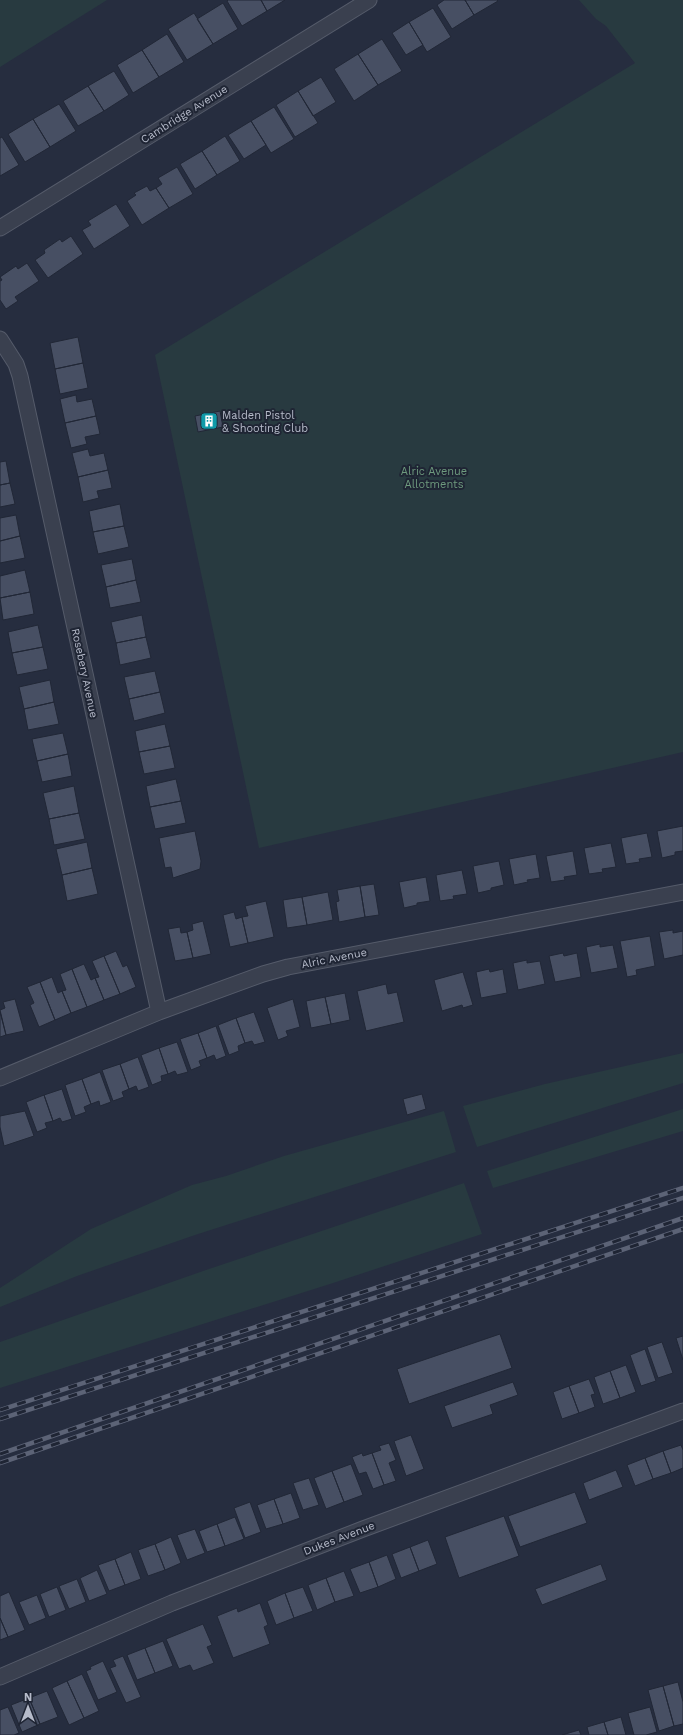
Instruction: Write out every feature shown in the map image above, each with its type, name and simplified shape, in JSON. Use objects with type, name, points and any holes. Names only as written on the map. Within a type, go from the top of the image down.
[{"type":"street","name":"Cambridge Avenue","points":[[0,228],[369,0]]},
{"type":"street","name":"Rosebery Avenue","points":[[0,339],[16,364],[20,376],[159,1012]]},
{"type":"street","name":"Alric Avenue","points":[[0,1078],[159,1012],[263,974],[288,967],[683,892]]},
{"type":"street","name":"Dukes Avenue","points":[[0,1677],[172,1603],[363,1529],[683,1412]]},
{"type":"green space","points":[[0,0],[107,0],[0,67]]},
{"type":"green space","name":"Alric Avenue Allotments","points":[[579,0],[683,0],[683,752],[259,848],[155,355],[635,63],[606,26],[596,19]]},
{"type":"green space","points":[[683,1053],[683,1083],[477,1147],[463,1106],[545,1084]]},
{"type":"green space","points":[[683,1109],[683,1131],[493,1188],[487,1171]]},
{"type":"green space","points":[[444,1111],[456,1152],[195,1235],[77,1276],[0,1307],[0,1288],[91,1229],[192,1185],[226,1176],[284,1156]]},
{"type":"green space","points":[[464,1183],[482,1234],[330,1284],[0,1388],[0,1342],[206,1270]]},
{"type":"building","points":[[261,0],[267,11],[242,26],[227,1]]},
{"type":"building","points":[[261,0],[285,0],[267,11]]},
{"type":"building","points":[[444,0],[465,0],[474,15],[452,29],[437,5]]},
{"type":"building","points":[[465,0],[497,0],[498,1],[474,15]]},
{"type":"building","points":[[223,3],[238,29],[213,44],[197,19]]},
{"type":"building","points":[[433,8],[451,37],[427,52],[409,22]]},
{"type":"building","points":[[194,13],[213,44],[187,60],[168,29]]},
{"type":"building","points":[[409,22],[423,45],[406,55],[392,33]]},
{"type":"building","points":[[167,34],[184,62],[159,77],[142,50]]},
{"type":"building","points":[[382,39],[402,71],[378,85],[358,54]]},
{"type":"building","points":[[142,50],[159,77],[133,93],[117,65]]},
{"type":"building","points":[[358,54],[378,85],[354,101],[334,69]]},
{"type":"building","points":[[114,71],[129,95],[104,111],[88,86]]},
{"type":"building","points":[[321,77],[336,102],[313,116],[298,91]]},
{"type":"building","points":[[88,86],[104,111],[78,126],[63,101]]},
{"type":"building","points":[[298,91],[318,123],[295,137],[276,105]]},
{"type":"building","points":[[59,104],[76,131],[50,147],[33,119]]},
{"type":"building","points":[[274,107],[294,139],[271,153],[251,121]]},
{"type":"building","points":[[33,119],[50,147],[25,162],[8,134]]},
{"type":"building","points":[[251,121],[266,145],[244,159],[228,135]]},
{"type":"building","points":[[225,136],[240,161],[217,175],[202,151]]},
{"type":"building","points":[[2,137],[19,165],[0,176],[0,138]]},
{"type":"building","points":[[202,151],[217,175],[195,189],[180,164]]},
{"type":"building","points":[[177,167],[193,194],[169,208],[156,188],[162,184],[158,178]]},
{"type":"building","points":[[147,186],[150,191],[156,188],[169,208],[142,225],[127,201],[136,195],[134,193]]},
{"type":"building","points":[[116,204],[130,226],[94,249],[82,230],[91,225],[88,221]]},
{"type":"building","points":[[71,236],[83,254],[48,278],[35,260],[45,253],[44,250],[60,239],[62,242]]},
{"type":"building","points":[[27,263],[39,281],[15,297],[18,301],[6,309],[0,300],[0,281],[2,280],[0,277],[16,266],[18,269]]},
{"type":"building","points":[[78,337],[83,363],[55,369],[50,343]]},
{"type":"building","points":[[83,363],[88,388],[60,394],[55,369]]},
{"type":"building","points":[[76,395],[77,402],[92,399],[96,416],[65,423],[60,399]]},
{"type":"building","name":"Malden Pistol & Shooting Club","points":[[220,411],[223,427],[198,432],[195,416]]},
{"type":"building","points":[[96,416],[100,434],[85,437],[87,444],[71,448],[65,423]]},
{"type":"building","points":[[88,449],[90,456],[104,453],[108,470],[78,477],[72,453]]},
{"type":"building","points":[[6,461],[10,483],[0,485],[0,462]]},
{"type":"building","points":[[108,470],[112,488],[97,491],[99,498],[83,502],[78,477]]},
{"type":"building","points":[[10,483],[15,504],[0,507],[0,485]]},
{"type":"building","points":[[120,504],[124,526],[93,532],[89,511]]},
{"type":"building","points":[[16,515],[20,536],[0,541],[0,518]]},
{"type":"building","points":[[124,526],[129,547],[98,554],[93,532]]},
{"type":"building","points":[[20,536],[25,558],[0,563],[0,541]]},
{"type":"building","points":[[132,559],[136,580],[106,587],[101,565]]},
{"type":"building","points":[[25,570],[30,592],[0,598],[0,576]]},
{"type":"building","points":[[136,580],[141,602],[110,608],[106,587]]},
{"type":"building","points":[[30,592],[34,614],[3,620],[0,598]]},
{"type":"building","points":[[142,615],[146,637],[116,643],[111,622]]},
{"type":"building","points":[[38,625],[43,647],[12,653],[8,632]]},
{"type":"building","points":[[146,637],[151,658],[120,665],[116,643]]},
{"type":"building","points":[[43,647],[48,669],[17,675],[12,653]]},
{"type":"building","points":[[155,671],[160,692],[129,699],[124,677]]},
{"type":"building","points":[[50,680],[54,702],[24,709],[19,687]]},
{"type":"building","points":[[160,692],[165,713],[134,721],[129,699]]},
{"type":"building","points":[[54,702],[59,724],[28,730],[24,709]]},
{"type":"building","points":[[165,724],[170,746],[139,752],[135,731]]},
{"type":"building","points":[[63,733],[68,754],[37,761],[32,739]]},
{"type":"building","points":[[170,746],[175,768],[144,774],[139,752]]},
{"type":"building","points":[[68,754],[72,776],[42,782],[37,761]]},
{"type":"building","points":[[176,779],[181,801],[150,807],[146,786]]},
{"type":"building","points":[[74,786],[79,813],[49,819],[43,793]]},
{"type":"building","points":[[181,801],[186,823],[155,829],[150,807]]},
{"type":"building","points":[[79,813],[85,839],[54,845],[49,819]]},
{"type":"building","points":[[683,826],[683,851],[675,852],[675,855],[662,858],[657,831]]},
{"type":"building","points":[[195,831],[201,861],[200,869],[173,878],[171,867],[165,868],[159,838]]},
{"type":"building","points":[[647,833],[652,857],[639,859],[640,862],[626,864],[621,838]]},
{"type":"building","points":[[87,842],[92,868],[62,875],[56,849]]},
{"type":"building","points":[[611,843],[616,867],[602,869],[603,872],[589,874],[584,848]]},
{"type":"building","points":[[573,851],[577,875],[564,877],[565,880],[551,882],[546,856]]},
{"type":"building","points":[[536,854],[540,878],[527,880],[528,882],[514,885],[509,859]]},
{"type":"building","points":[[499,861],[504,885],[478,893],[473,866]]},
{"type":"building","points":[[92,868],[98,894],[67,901],[62,875]]},
{"type":"building","points":[[462,870],[467,894],[453,896],[454,899],[440,901],[436,875]]},
{"type":"building","points":[[426,877],[430,901],[417,903],[417,905],[404,908],[399,882]]},
{"type":"building","points":[[374,884],[379,915],[365,917],[360,886]]},
{"type":"building","points":[[360,886],[365,917],[339,922],[336,902],[339,901],[337,890]]},
{"type":"building","points":[[328,892],[333,920],[307,925],[302,897]]},
{"type":"building","points":[[302,897],[307,925],[287,928],[283,900]]},
{"type":"building","points":[[266,901],[274,937],[248,943],[242,917],[248,916],[245,906]]},
{"type":"building","points":[[234,912],[236,919],[242,917],[248,943],[230,947],[223,915]]},
{"type":"building","points":[[203,921],[211,954],[193,958],[187,932],[193,930],[192,924]]},
{"type":"building","points":[[180,927],[181,933],[187,932],[193,958],[175,961],[168,929]]},
{"type":"building","points":[[673,930],[673,933],[683,931],[683,955],[664,959],[659,932]]},
{"type":"building","points":[[650,936],[655,966],[636,970],[637,975],[627,977],[620,941]]},
{"type":"building","points":[[600,944],[600,947],[613,945],[618,968],[591,973],[586,947]]},
{"type":"building","points":[[116,951],[123,967],[127,965],[136,987],[120,994],[104,956]]},
{"type":"building","points":[[563,953],[564,956],[577,953],[581,977],[555,982],[549,956]]},
{"type":"building","points":[[104,956],[120,994],[104,1000],[95,978],[99,977],[92,961]]},
{"type":"building","points":[[527,960],[527,963],[540,961],[545,984],[518,990],[513,963]]},
{"type":"building","points":[[84,964],[91,980],[95,978],[104,1000],[87,1007],[72,969]]},
{"type":"building","points":[[72,969],[87,1007],[71,1013],[62,991],[66,990],[60,974]]},
{"type":"building","points":[[489,969],[490,972],[503,969],[507,993],[481,998],[476,972]]},
{"type":"building","points":[[463,972],[473,1005],[463,1008],[462,1005],[442,1011],[434,980]]},
{"type":"building","points":[[52,977],[58,993],[62,991],[71,1013],[55,1020],[40,982]]},
{"type":"building","points":[[40,982],[55,1020],[39,1027],[30,1005],[34,1003],[27,987]]},
{"type":"building","points":[[386,984],[388,994],[397,992],[404,1022],[366,1031],[357,991]]},
{"type":"building","points":[[345,993],[350,1020],[331,1024],[325,997]]},
{"type":"building","points":[[325,997],[331,1024],[311,1028],[306,1001]]},
{"type":"building","points":[[15,999],[24,1031],[6,1035],[0,1010],[5,1008],[3,1002]]},
{"type":"building","points":[[293,999],[300,1027],[286,1031],[288,1036],[278,1040],[267,1008]]},
{"type":"building","points":[[0,1012],[6,1035],[0,1037]]},
{"type":"building","points":[[254,1012],[265,1042],[254,1045],[252,1041],[245,1043],[236,1018]]},
{"type":"building","points":[[236,1018],[245,1043],[238,1046],[239,1051],[229,1055],[218,1025]]},
{"type":"building","points":[[216,1026],[226,1056],[216,1060],[214,1055],[207,1058],[198,1033]]},
{"type":"building","points":[[198,1033],[207,1058],[199,1061],[201,1066],[191,1070],[180,1039]]},
{"type":"building","points":[[177,1042],[188,1072],[177,1075],[175,1071],[168,1074],[159,1048]]},
{"type":"building","points":[[159,1048],[168,1074],[161,1076],[162,1081],[152,1085],[141,1055]]},
{"type":"building","points":[[138,1057],[149,1087],[138,1091],[136,1086],[129,1089],[120,1064]]},
{"type":"building","points":[[120,1064],[129,1089],[122,1092],[124,1097],[113,1101],[102,1070]]},
{"type":"building","points":[[100,1072],[111,1102],[100,1106],[99,1101],[91,1104],[82,1079]]},
{"type":"building","points":[[82,1079],[91,1104],[84,1107],[86,1112],[75,1116],[65,1085]]},
{"type":"building","points":[[62,1089],[72,1119],[62,1122],[60,1118],[53,1121],[44,1095]]},
{"type":"building","points":[[422,1094],[426,1109],[407,1115],[403,1099]]},
{"type":"building","points":[[44,1095],[53,1121],[45,1123],[47,1128],[37,1132],[26,1102]]},
{"type":"building","points":[[25,1111],[34,1136],[4,1146],[0,1127],[0,1116]]},
{"type":"building","points":[[500,1334],[512,1368],[409,1404],[397,1369]]},
{"type":"building","points":[[683,1336],[683,1360],[676,1338]]},
{"type":"building","points":[[662,1342],[673,1373],[658,1378],[647,1347]]},
{"type":"building","points":[[645,1349],[656,1381],[641,1386],[630,1355]]},
{"type":"building","points":[[626,1365],[636,1392],[620,1398],[610,1371]]},
{"type":"building","points":[[610,1371],[620,1398],[603,1404],[594,1377]]},
{"type":"building","points":[[589,1379],[595,1394],[591,1395],[595,1407],[579,1413],[569,1386]]},
{"type":"building","points":[[513,1382],[518,1395],[490,1405],[493,1414],[452,1428],[444,1406]]},
{"type":"building","points":[[569,1386],[579,1413],[562,1419],[553,1392]]},
{"type":"building","points":[[411,1435],[424,1469],[406,1476],[394,1441]]},
{"type":"building","points":[[389,1443],[396,1460],[389,1463],[396,1481],[384,1485],[372,1453],[381,1450],[379,1446]]},
{"type":"building","points":[[681,1445],[683,1450],[683,1468],[671,1473],[663,1451]]},
{"type":"building","points":[[663,1451],[671,1473],[653,1479],[645,1458]]},
{"type":"building","points":[[362,1453],[363,1456],[372,1453],[384,1485],[373,1489],[366,1472],[359,1474],[352,1457]]},
{"type":"building","points":[[645,1458],[653,1479],[635,1486],[627,1465]]},
{"type":"building","points":[[351,1464],[363,1495],[344,1502],[332,1471]]},
{"type":"building","points":[[616,1470],[623,1487],[589,1500],[583,1483]]},
{"type":"building","points":[[332,1471],[344,1502],[326,1509],[314,1478]]},
{"type":"building","points":[[309,1478],[319,1505],[303,1510],[293,1483]]},
{"type":"building","points":[[575,1492],[587,1523],[520,1547],[508,1516]]},
{"type":"building","points":[[291,1493],[300,1518],[283,1524],[274,1499]]},
{"type":"building","points":[[274,1499],[283,1524],[266,1529],[257,1505]]},
{"type":"building","points":[[250,1502],[261,1532],[245,1538],[234,1508]]},
{"type":"building","points":[[504,1516],[519,1556],[459,1578],[445,1537]]},
{"type":"building","points":[[235,1517],[244,1539],[225,1546],[217,1524]]},
{"type":"building","points":[[217,1524],[225,1546],[207,1552],[199,1531]]},
{"type":"building","points":[[195,1529],[205,1553],[187,1560],[177,1535]]},
{"type":"building","points":[[171,1537],[181,1563],[165,1570],[155,1544]]},
{"type":"building","points":[[428,1540],[437,1564],[419,1571],[410,1547]]},
{"type":"building","points":[[155,1544],[165,1570],[148,1576],[138,1550]]},
{"type":"building","points":[[410,1547],[419,1571],[401,1578],[392,1554]]},
{"type":"building","points":[[131,1552],[141,1579],[125,1585],[115,1559]]},
{"type":"building","points":[[387,1555],[396,1579],[378,1587],[369,1562]]},
{"type":"building","points":[[115,1559],[125,1585],[109,1591],[98,1565]]},
{"type":"building","points":[[369,1562],[378,1587],[360,1593],[350,1569]]},
{"type":"building","points":[[601,1564],[607,1580],[542,1605],[535,1589]]},
{"type":"building","points":[[97,1570],[107,1594],[89,1601],[80,1578]]},
{"type":"building","points":[[344,1571],[354,1596],[335,1602],[326,1578]]},
{"type":"building","points":[[326,1578],[335,1602],[317,1610],[308,1585]]},
{"type":"building","points":[[77,1579],[86,1602],[69,1609],[59,1586]]},
{"type":"building","points":[[57,1587],[66,1610],[49,1617],[40,1594]]},
{"type":"building","points":[[303,1587],[313,1611],[294,1618],[285,1593]]},
{"type":"building","points":[[9,1592],[25,1630],[8,1637],[0,1618],[0,1596]]},
{"type":"building","points":[[285,1593],[294,1618],[276,1625],[267,1601]]},
{"type":"building","points":[[37,1595],[46,1618],[29,1625],[19,1602]]},
{"type":"building","points":[[260,1603],[268,1625],[264,1627],[270,1644],[233,1658],[217,1616],[237,1608],[238,1612]]},
{"type":"building","points":[[0,1618],[8,1637],[0,1640]]},
{"type":"building","points":[[203,1624],[212,1645],[207,1647],[214,1663],[193,1671],[190,1665],[179,1669],[166,1639]]},
{"type":"building","points":[[163,1641],[173,1666],[155,1673],[145,1648]]},
{"type":"building","points":[[145,1648],[155,1673],[137,1680],[127,1655]]},
{"type":"building","points":[[123,1656],[141,1697],[126,1703],[110,1668],[116,1666],[113,1660]]},
{"type":"building","points":[[103,1661],[117,1692],[98,1700],[86,1671],[91,1669],[90,1667]]},
{"type":"building","points":[[82,1674],[99,1711],[84,1718],[67,1681]]},
{"type":"building","points":[[67,1681],[84,1718],[69,1725],[52,1688]]},
{"type":"building","points":[[678,1682],[683,1702],[683,1724],[674,1726],[663,1686]]},
{"type":"building","points":[[663,1686],[674,1726],[659,1731],[648,1690]]},
{"type":"building","points":[[47,1691],[58,1717],[40,1724],[29,1698]]},
{"type":"building","points":[[29,1698],[40,1724],[22,1732],[11,1705]]},
{"type":"building","points":[[8,1707],[19,1733],[14,1735],[0,1735],[0,1710]]},
{"type":"building","points":[[650,1707],[657,1732],[646,1735],[634,1735],[628,1713]]},
{"type":"building","points":[[621,1717],[626,1735],[608,1735],[604,1722]]},
{"type":"building","points":[[604,1722],[608,1735],[589,1735],[587,1727]]},
{"type":"building","points":[[579,1730],[581,1735],[562,1735]]},
{"type":"railway","points":[[0,1410],[683,1188]]},
{"type":"railway","points":[[0,1419],[683,1198]]},
{"type":"railway","points":[[0,1454],[683,1218]]},
{"type":"railway","points":[[0,1463],[683,1229]]},
{"type":"place","name":"Malden Pistol & Shooting Club","points":[[209,421]]}]
